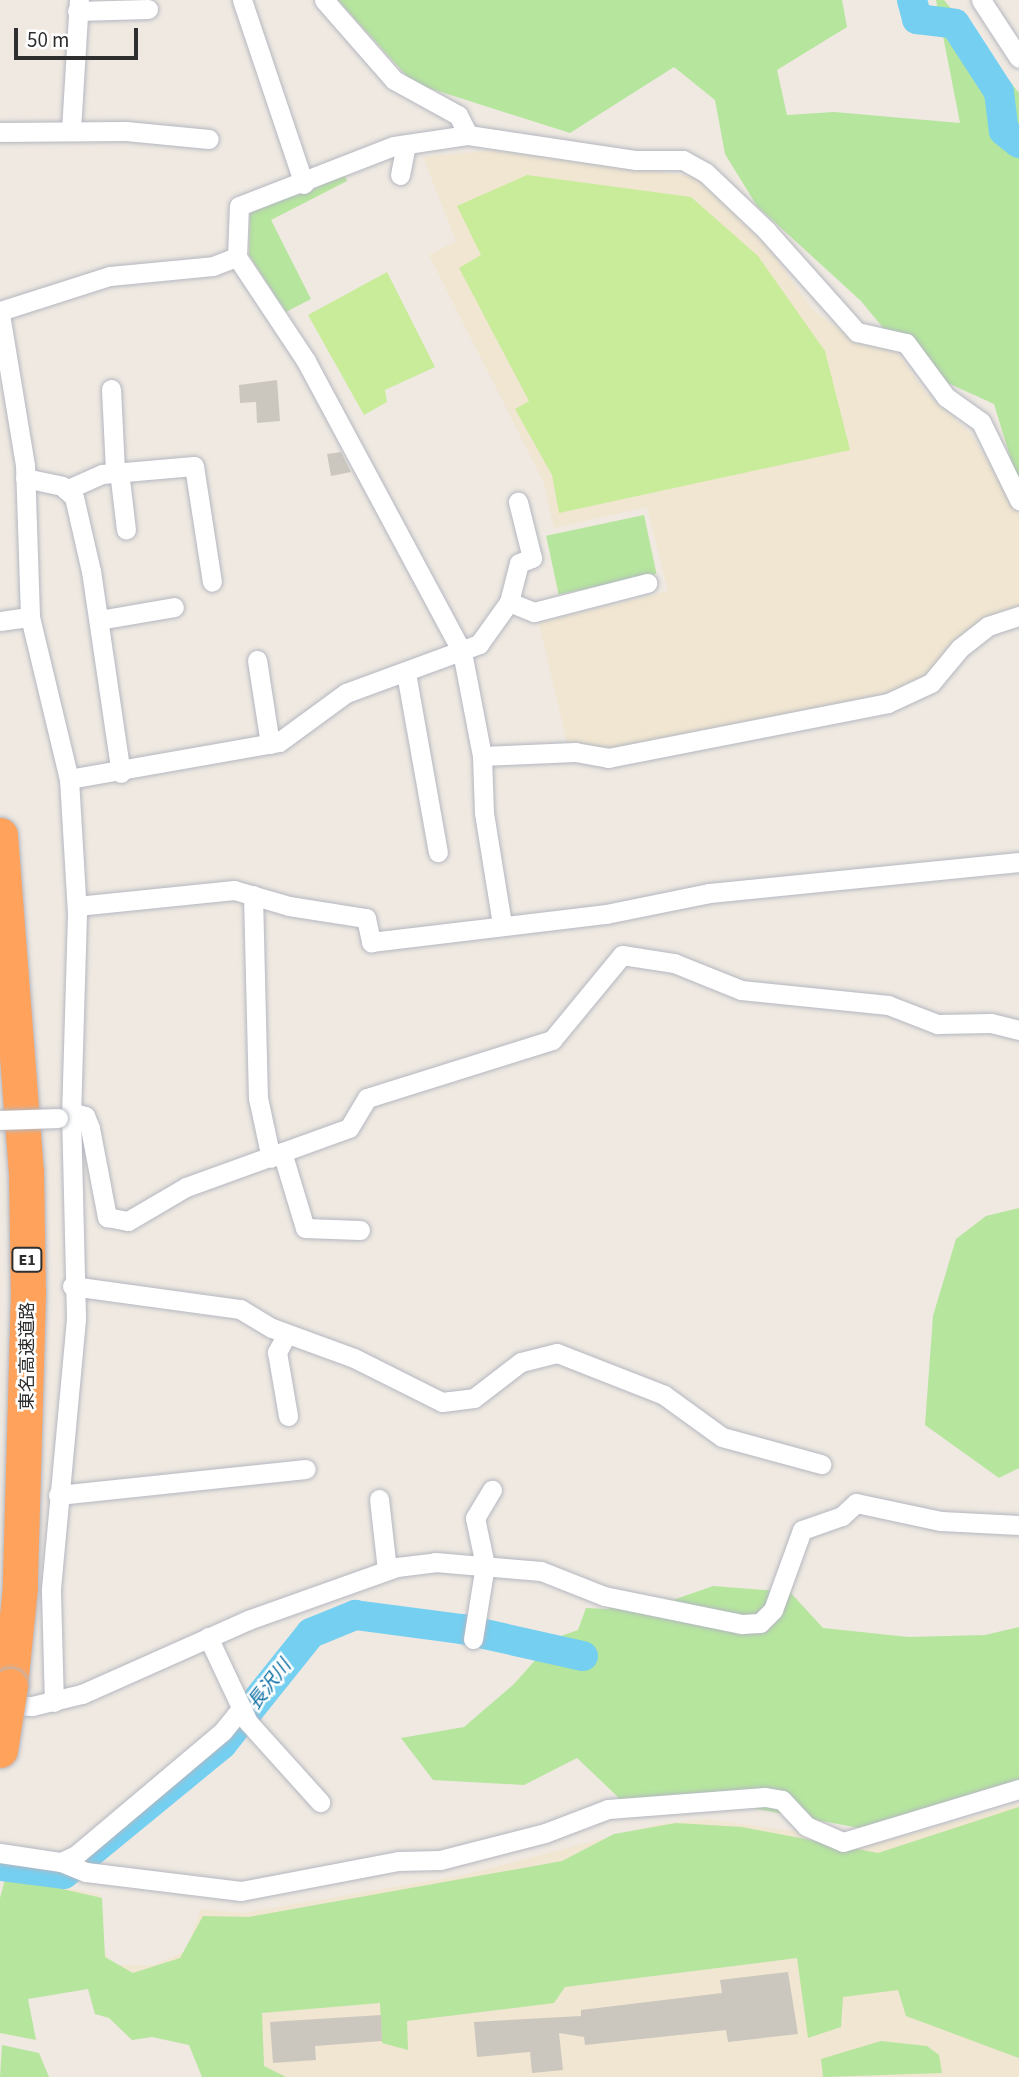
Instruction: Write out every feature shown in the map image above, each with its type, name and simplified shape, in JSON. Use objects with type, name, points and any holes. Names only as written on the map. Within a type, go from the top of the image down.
[{"type":"highway","name":"東名高速道路","points":[[0,835],[26,1171],[28,1292],[20,1587],[0,1750]]},
{"type":"street","points":[[242,0],[304,184]]},
{"type":"street","points":[[324,0],[394,80],[458,115],[468,135]]},
{"type":"street","points":[[981,0],[1019,58]]},
{"type":"street","points":[[71,130],[78,6],[148,9]]},
{"type":"street","points":[[0,132],[71,130],[209,139]]},
{"type":"street","points":[[502,924],[484,813],[482,756],[462,652],[306,360],[237,257],[239,206],[304,184],[368,153],[468,135],[636,160],[684,160],[706,173],[766,230],[857,332],[906,343],[946,397],[981,422],[1019,500]]},
{"type":"street","points":[[400,174],[406,145]]},
{"type":"street","points":[[54,1702],[51,1591],[76,1319],[72,1286],[67,1116],[77,906],[69,779],[15,619],[25,478],[0,312],[110,276],[214,266],[237,257]]},
{"type":"street","points":[[111,389],[117,471],[126,530]]},
{"type":"street","points":[[25,478],[66,490],[117,471],[194,467],[212,583]]},
{"type":"street","points":[[66,490],[80,516],[99,620],[121,773]]},
{"type":"street","points":[[69,779],[121,773],[270,744],[346,693],[480,644],[509,602],[519,564],[532,558],[518,502]]},
{"type":"street","points":[[509,602],[534,612],[647,583]]},
{"type":"street","points":[[99,620],[174,607]]},
{"type":"street","points":[[482,756],[575,752],[608,758],[888,703],[931,683],[960,648],[988,626],[1019,616]]},
{"type":"street","points":[[257,660],[270,744]]},
{"type":"street","points":[[406,673],[438,852]]},
{"type":"street","points":[[77,906],[162,894],[234,890],[366,918],[371,942],[502,924],[606,914],[709,893],[1019,862]]},
{"type":"street","points":[[253,895],[258,1098],[276,1155],[305,1228],[360,1230]]},
{"type":"street","points":[[0,1120],[85,1116],[90,1128],[101,1204],[107,1217],[128,1221],[186,1187],[349,1128],[367,1098],[552,1040],[622,955],[674,963],[741,990],[888,1005],[937,1024],[991,1023],[1019,1030]]},
{"type":"street","points":[[72,1286],[240,1309],[287,1334],[454,1403],[474,1398],[521,1362],[558,1353],[674,1401],[722,1437],[821,1464]]},
{"type":"street","points":[[287,1334],[277,1352],[288,1416]]},
{"type":"street","points":[[58,1495],[306,1469]]},
{"type":"street","points":[[474,1632],[485,1565],[475,1518],[492,1490]]},
{"type":"street","points":[[379,1499],[387,1570]]},
{"type":"street","points":[[5,1695],[54,1702],[208,1637],[387,1570],[435,1562],[541,1570],[604,1596],[742,1625],[760,1623],[772,1610],[802,1530],[842,1516],[856,1503],[941,1521],[1019,1525]]},
{"type":"street","points":[[208,1637],[243,1714],[320,1802]]},
{"type":"street","points":[[61,1862],[76,1855],[243,1714]]},
{"type":"street","points":[[0,1853],[61,1862],[86,1872],[241,1891],[398,1861],[440,1860],[545,1833],[608,1809],[765,1797],[782,1800],[806,1826],[843,1842],[1019,1789]]},
{"type":"shaded area","points":[[494,150],[696,177],[767,246],[813,310],[847,335],[892,344],[924,391],[970,433],[1019,511],[1019,612],[912,689],[605,753],[568,747],[539,623],[668,591],[647,507],[554,528],[544,483],[429,255],[456,241],[423,157]]},
{"type":"shaded area","points":[[1019,1804],[1019,2077],[205,2077],[195,2047],[85,1986],[23,1997],[0,2032],[3,1874],[101,1895],[98,1935],[111,1965],[153,1965],[186,1951],[201,1909],[243,1913],[464,1875],[659,1824],[706,1819],[878,1843]]},
{"type":"green space","points":[[338,0],[842,0],[847,27],[777,70],[787,115],[834,112],[960,123],[936,0],[944,0],[1019,93],[1019,486],[994,404],[917,369],[861,301],[757,206],[725,154],[715,100],[674,67],[570,133],[413,83]]},
{"type":"green space","points":[[344,173],[347,181],[271,220],[311,299],[286,312],[249,255],[250,215],[257,207],[311,191]]},
{"type":"green space","points":[[527,175],[691,197],[758,256],[825,351],[850,450],[559,513],[552,475],[515,409],[529,401],[459,268],[481,255],[457,206]]},
{"type":"green space","points":[[387,272],[435,367],[385,390],[387,402],[364,415],[308,315]]},
{"type":"green space","points":[[644,515],[656,574],[559,594],[546,536]]},
{"type":"green space","points":[[1019,1208],[1019,1468],[999,1478],[925,1425],[933,1316],[956,1239],[986,1216]]},
{"type":"green space","points":[[713,1586],[790,1592],[823,1628],[908,1637],[985,1635],[1019,1627],[1019,1782],[865,1829],[746,1807],[623,1810],[617,1796],[577,1758],[524,1785],[433,1780],[401,1738],[464,1727],[514,1684],[555,1638],[578,1630],[586,1608],[608,1609],[629,1594],[673,1600]]},
{"type":"green space","points":[[1019,1807],[1019,2058],[906,2016],[898,1990],[843,1997],[841,2027],[808,2038],[797,1958],[565,1987],[554,2003],[407,2021],[408,2050],[382,2043],[380,2003],[262,2013],[264,2066],[286,2077],[202,2077],[189,2045],[152,2037],[132,2040],[109,2018],[95,2014],[88,1989],[28,1999],[36,2040],[0,2033],[0,1898],[6,1876],[102,1898],[105,1957],[133,1973],[180,1958],[203,1916],[249,1917],[562,1861],[614,1834],[676,1823],[742,1827],[878,1853]]},
{"type":"green space","points":[[881,2041],[927,2046],[939,2055],[942,2073],[823,2077],[821,2059]]},
{"type":"green space","points":[[2,2045],[39,2053],[49,2077],[0,2077]]},
{"type":"building","points":[[277,380],[280,421],[257,423],[256,402],[240,403],[239,385]]},
{"type":"building","points":[[341,452],[351,472],[331,476],[327,454]]},
{"type":"building","points":[[788,1972],[798,2034],[728,2042],[726,2030],[585,2045],[584,2037],[559,2033],[563,2070],[532,2073],[530,2052],[477,2057],[474,2022],[581,2016],[581,2010],[722,1993],[720,1980]]},
{"type":"building","points":[[381,2015],[382,2041],[315,2046],[316,2060],[273,2063],[270,2022]]},
{"type":"waterway","points":[[912,0],[917,19],[955,24],[999,92],[1004,131],[1019,143]]},
{"type":"waterway","name":"長沢川","points":[[0,1866],[64,1874],[222,1744],[311,1633],[355,1615],[462,1629],[583,1656]]}]
